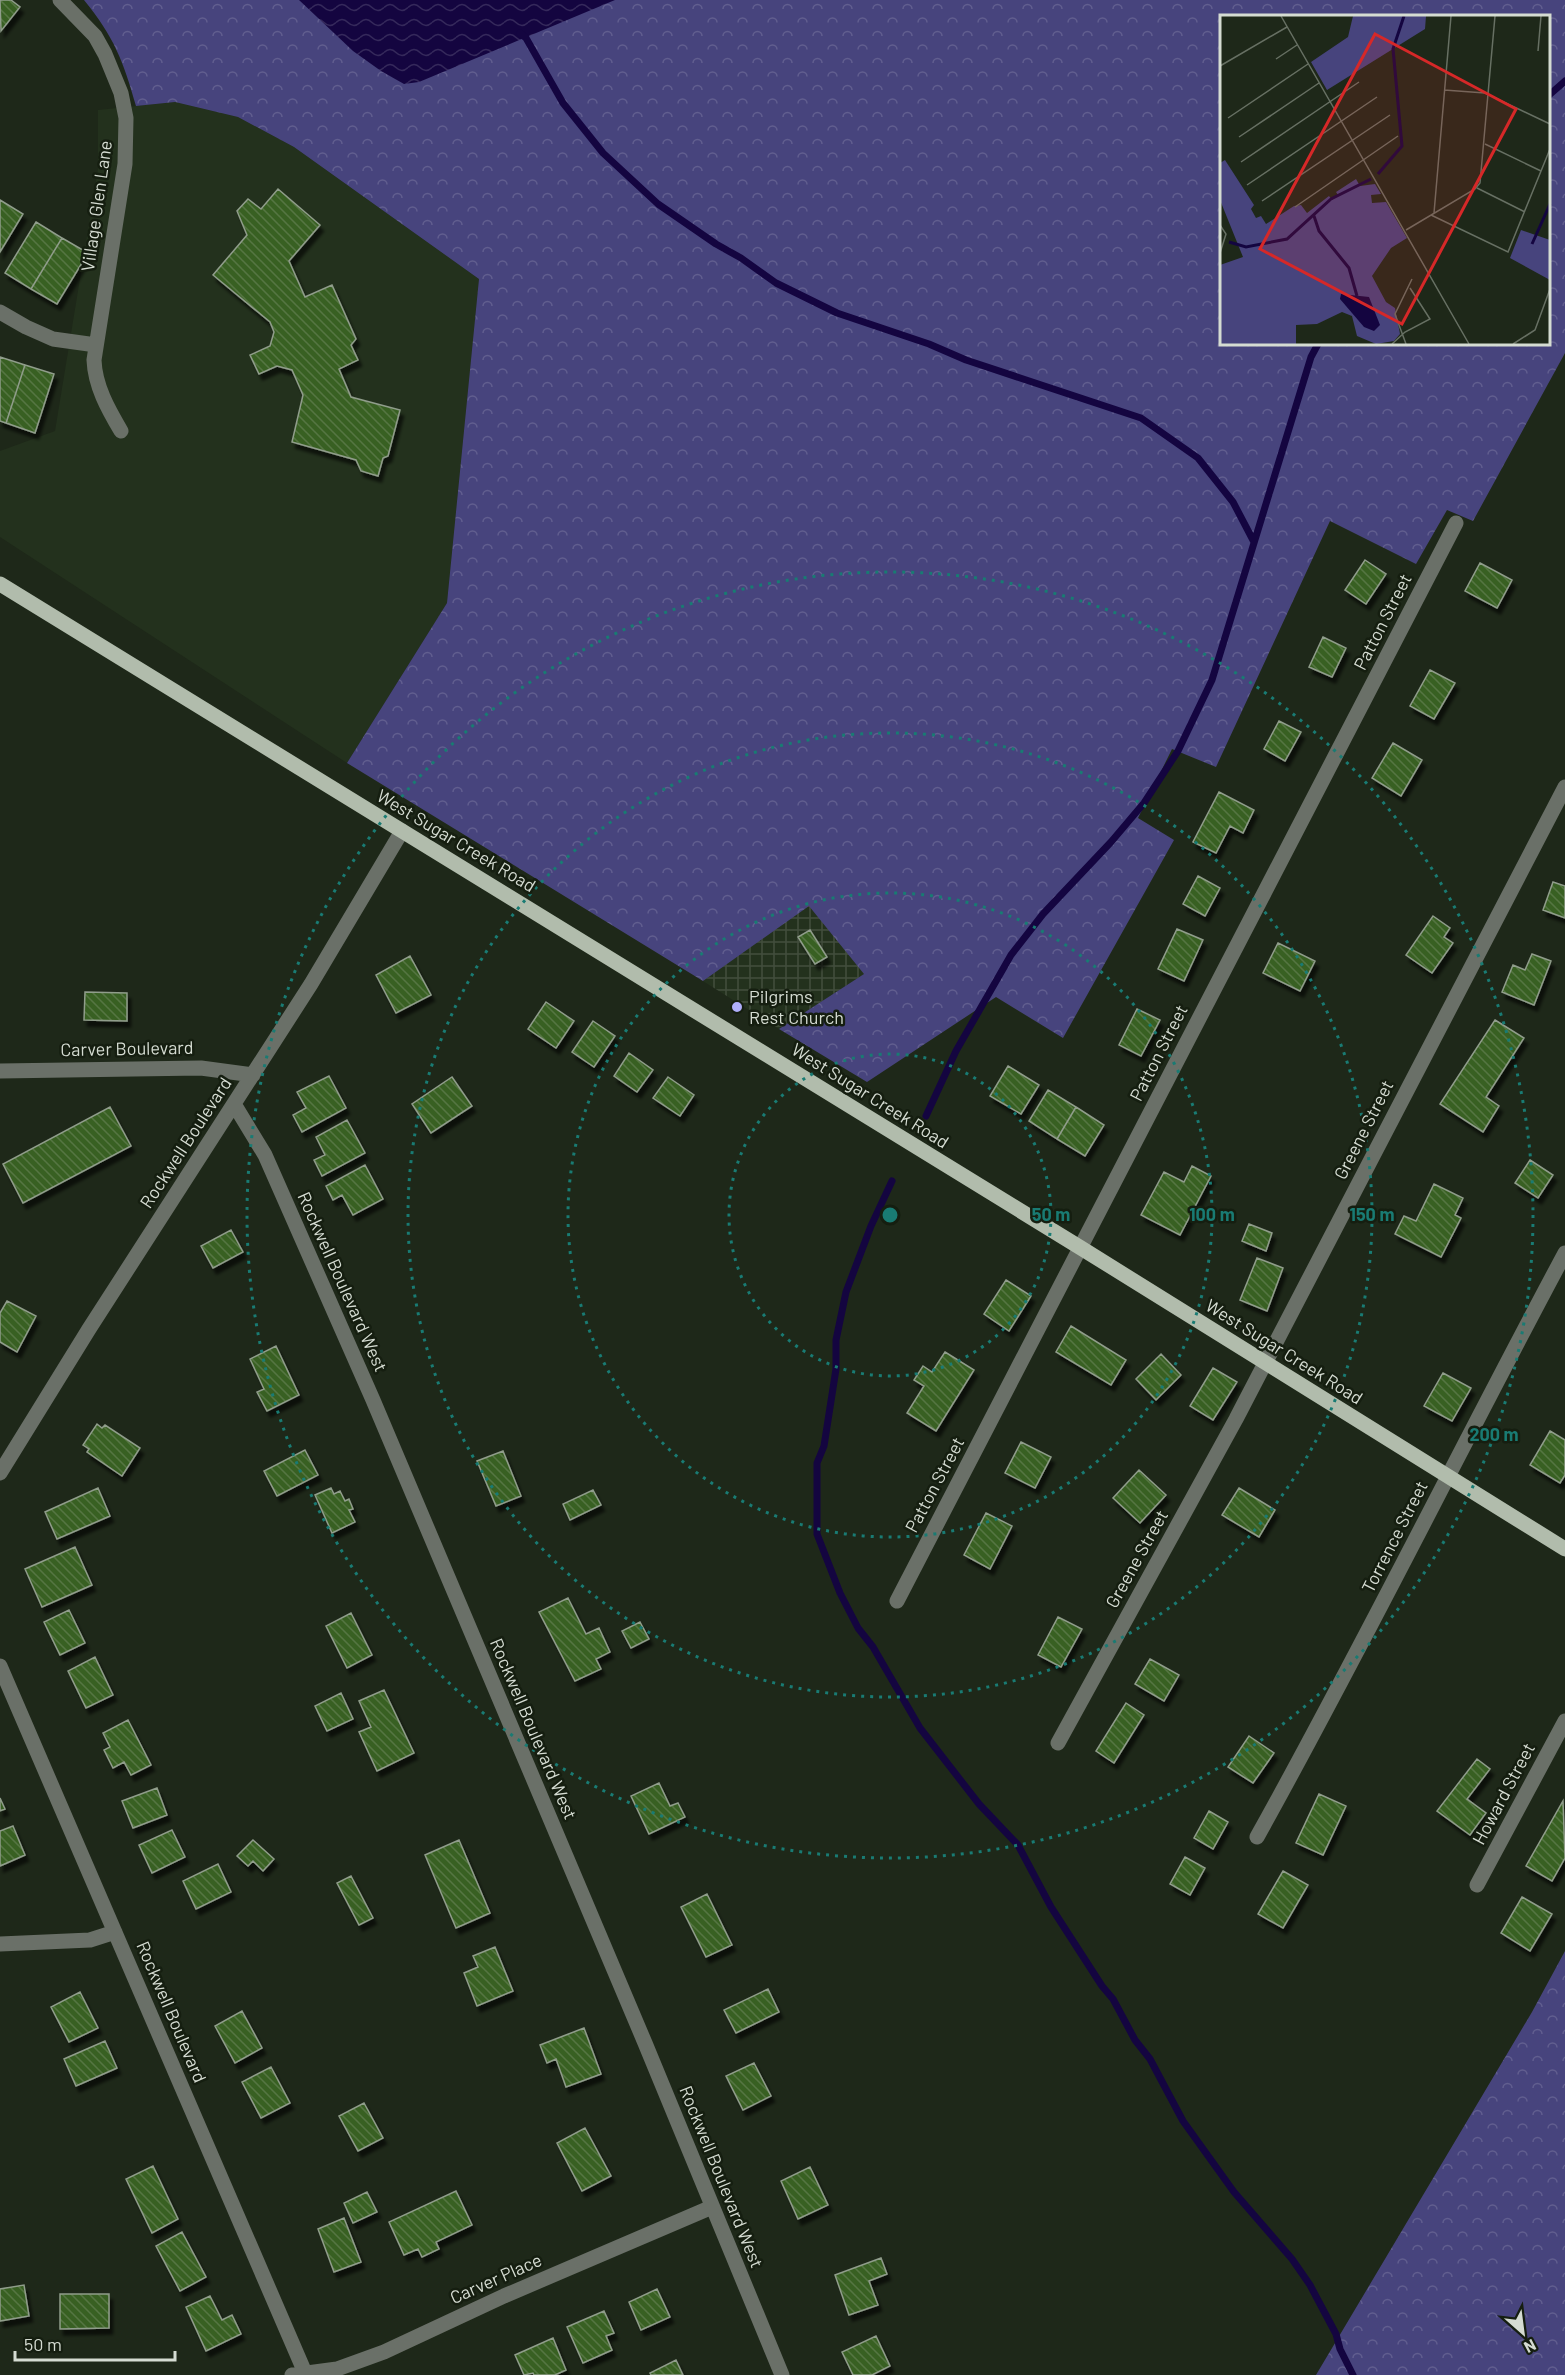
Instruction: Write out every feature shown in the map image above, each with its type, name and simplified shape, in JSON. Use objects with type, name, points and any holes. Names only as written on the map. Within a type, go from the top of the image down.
[{"type":"main road","name":"West Sugar Creek Road","points":[[0,584],[1081,1248],[1565,1549]]},
{"type":"street","name":"Village Glen Lane","points":[[60,0],[95,36],[121,93],[126,118],[125,164],[96,345],[95,378],[121,431]]},
{"type":"street","points":[[0,312],[53,339],[96,345]]},
{"type":"street","name":"Patton Street","points":[[897,1601],[1455,523]]},
{"type":"street","name":"Greene Street","points":[[1058,1743],[1265,1363],[1565,787]]},
{"type":"street","name":"Rockwell Boulevard","points":[[0,1473],[89,1329],[311,984],[402,831]]},
{"type":"street","name":"Carver Boulevard","points":[[0,1071],[201,1068],[253,1075]]},
{"type":"street","name":"Rockwell Boulevard West","points":[[234,1104],[264,1155],[372,1400],[645,2043],[782,2375]]},
{"type":"street","name":"Torrence Street","points":[[1257,1837],[1382,1606],[1472,1428],[1565,1253]]},
{"type":"street","name":"Rockwell Boulevard","points":[[0,1666],[301,2374]]},
{"type":"street","name":"Howard Street","points":[[1477,1886],[1565,1721]]},
{"type":"street","points":[[0,1944],[90,1940],[115,1932]]},
{"type":"street","name":"Carver Place","points":[[301,2374],[337,2369],[384,2352],[504,2296],[712,2207]]},
{"type":"shaded area","points":[[175,102],[238,117],[294,147],[479,279],[447,603],[347,763],[0,537],[0,451],[55,431],[98,169],[98,110]]},
{"type":"shaded area","points":[[826,892],[911,944],[779,1029],[703,981]]},
{"type":"green space","points":[[84,0],[1565,0],[1565,353],[1473,521],[1447,510],[1416,564],[1330,521],[1216,767],[1172,749],[1138,818],[1174,840],[1063,1038],[996,997],[867,1082],[779,1029],[864,974],[809,906],[703,981],[347,763],[447,603],[479,279],[294,147],[238,117],[175,102],[136,106],[127,75],[103,26]]},
{"type":"green space","points":[[1565,1951],[1565,2375],[1316,2375],[1532,2012]]},
{"type":"water","points":[[299,0],[615,0],[419,82],[404,84],[353,51]]},
{"type":"building","points":[[0,0],[11,0],[20,7],[1,31]]},
{"type":"building","points":[[278,189],[320,225],[289,261],[305,297],[332,285],[356,339],[351,345],[358,360],[339,369],[351,397],[400,410],[388,456],[383,458],[378,476],[361,471],[356,460],[292,442],[303,395],[292,370],[277,366],[259,374],[250,355],[270,346],[274,332],[270,322],[213,275],[247,235],[237,211],[248,199],[261,209]]},
{"type":"building","points":[[0,200],[23,214],[0,252]]},
{"type":"building","points":[[36,222],[62,238],[31,289],[5,273]]},
{"type":"building","points":[[62,238],[88,253],[57,304],[31,289]]},
{"type":"building","points":[[0,357],[25,365],[6,423],[0,421]]},
{"type":"building","points":[[25,365],[54,374],[35,433],[6,423]]},
{"type":"building","points":[[1365,560],[1386,574],[1366,604],[1345,590]]},
{"type":"building","points":[[1480,563],[1512,580],[1497,608],[1465,591]]},
{"type":"building","points":[[1323,637],[1346,648],[1332,677],[1309,667]]},
{"type":"building","points":[[1430,670],[1455,683],[1434,719],[1410,706]]},
{"type":"building","points":[[1279,721],[1301,732],[1285,761],[1264,749]]},
{"type":"building","points":[[1393,743],[1422,760],[1401,796],[1372,778]]},
{"type":"building","points":[[1219,792],[1254,810],[1243,833],[1230,826],[1216,853],[1193,842]]},
{"type":"building","points":[[1198,876],[1220,888],[1205,916],[1183,904]]},
{"type":"building","points":[[1553,882],[1565,886],[1565,918],[1543,910]]},
{"type":"building","points":[[1433,916],[1450,928],[1444,937],[1453,943],[1432,973],[1406,955]]},
{"type":"building","points":[[1177,929],[1203,940],[1184,981],[1158,969]]},
{"type":"building","points":[[810,930],[827,957],[815,964],[798,937]]},
{"type":"building","points":[[1278,943],[1315,961],[1300,991],[1263,973]]},
{"type":"building","points":[[1532,954],[1551,961],[1534,1005],[1502,992],[1513,965],[1525,970]]},
{"type":"building","points":[[410,956],[431,995],[396,1013],[376,975]]},
{"type":"building","points":[[85,992],[127,993],[127,1021],[84,1020]]},
{"type":"building","points":[[546,1002],[574,1021],[556,1048],[528,1029]]},
{"type":"building","points":[[1137,1009],[1160,1020],[1141,1056],[1119,1045]]},
{"type":"building","points":[[1495,1020],[1524,1038],[1486,1097],[1499,1106],[1483,1132],[1440,1104]]},
{"type":"building","points":[[593,1021],[615,1036],[594,1067],[572,1052]]},
{"type":"building","points":[[629,1053],[653,1070],[637,1092],[614,1076]]},
{"type":"building","points":[[1008,1066],[1039,1085],[1021,1114],[990,1096]]},
{"type":"building","points":[[329,1076],[346,1108],[302,1132],[293,1115],[306,1108],[297,1092]]},
{"type":"building","points":[[452,1077],[472,1106],[431,1133],[412,1104]]},
{"type":"building","points":[[668,1077],[694,1095],[680,1116],[653,1098]]},
{"type":"building","points":[[1048,1090],[1076,1107],[1057,1139],[1029,1121]]},
{"type":"building","points":[[110,1107],[131,1146],[23,1203],[3,1164]]},
{"type":"building","points":[[1076,1107],[1104,1125],[1085,1156],[1057,1139]]},
{"type":"building","points":[[347,1120],[365,1153],[322,1176],[314,1160],[325,1155],[316,1137]]},
{"type":"building","points":[[1530,1160],[1553,1175],[1538,1198],[1515,1183]]},
{"type":"building","points":[[365,1165],[383,1199],[353,1215],[342,1195],[333,1200],[326,1186]]},
{"type":"building","points":[[1192,1166],[1211,1176],[1180,1235],[1141,1215],[1164,1172],[1184,1182]]},
{"type":"building","points":[[1434,1184],[1463,1198],[1455,1215],[1461,1218],[1441,1257],[1395,1234],[1404,1216],[1416,1221]]},
{"type":"building","points":[[1249,1224],[1272,1233],[1266,1251],[1242,1241]]},
{"type":"building","points":[[231,1230],[243,1252],[213,1268],[201,1246]]},
{"type":"building","points":[[1257,1258],[1283,1268],[1267,1311],[1240,1300]]},
{"type":"building","points":[[1006,1280],[1031,1296],[1009,1331],[984,1314]]},
{"type":"building","points":[[7,1301],[36,1316],[17,1352],[0,1342],[0,1313]]},
{"type":"building","points":[[1071,1326],[1126,1360],[1111,1385],[1056,1352]]},
{"type":"building","points":[[276,1346],[299,1395],[267,1411],[257,1392],[264,1389],[250,1359]]},
{"type":"building","points":[[945,1352],[974,1370],[936,1431],[907,1413],[924,1386],[914,1380],[923,1366],[932,1372]]},
{"type":"building","points":[[1161,1354],[1181,1375],[1156,1400],[1136,1379]]},
{"type":"building","points":[[1213,1368],[1237,1382],[1213,1420],[1190,1406]]},
{"type":"building","points":[[1443,1373],[1471,1388],[1452,1421],[1424,1406]]},
{"type":"building","points":[[97,1424],[102,1428],[105,1425],[140,1448],[122,1476],[87,1452],[89,1449],[83,1445]]},
{"type":"building","points":[[1550,1431],[1565,1440],[1565,1475],[1560,1483],[1530,1465]]},
{"type":"building","points":[[1021,1442],[1051,1457],[1035,1488],[1005,1473]]},
{"type":"building","points":[[305,1450],[318,1475],[277,1496],[264,1471]]},
{"type":"building","points":[[503,1451],[521,1496],[496,1506],[477,1461]]},
{"type":"building","points":[[1139,1470],[1166,1495],[1140,1523],[1113,1498]]},
{"type":"building","points":[[98,1488],[110,1516],[57,1539],[45,1512]]},
{"type":"building","points":[[331,1488],[334,1494],[340,1491],[345,1501],[349,1499],[353,1509],[349,1510],[355,1522],[332,1533],[315,1495]]},
{"type":"building","points":[[1239,1488],[1275,1510],[1259,1537],[1222,1515]]},
{"type":"building","points":[[593,1490],[601,1505],[570,1520],[563,1504]]},
{"type":"building","points":[[986,1513],[1012,1526],[990,1569],[964,1555]]},
{"type":"building","points":[[75,1547],[92,1585],[42,1607],[25,1569]]},
{"type":"building","points":[[568,1598],[586,1634],[599,1628],[610,1652],[596,1659],[601,1669],[575,1681],[539,1612]]},
{"type":"building","points":[[69,1610],[85,1643],[60,1655],[44,1622]]},
{"type":"building","points":[[351,1613],[372,1655],[347,1668],[326,1626]]},
{"type":"building","points":[[1058,1617],[1082,1629],[1061,1667],[1038,1655]]},
{"type":"building","points":[[640,1622],[649,1639],[631,1648],[622,1631]]},
{"type":"building","points":[[95,1657],[113,1695],[86,1708],[68,1671]]},
{"type":"building","points":[[1150,1659],[1179,1675],[1164,1701],[1135,1684]]},
{"type":"building","points":[[384,1690],[414,1753],[377,1771],[359,1732],[371,1727],[359,1701]]},
{"type":"building","points":[[341,1693],[353,1719],[327,1731],[315,1706]]},
{"type":"building","points":[[1126,1703],[1144,1715],[1114,1763],[1096,1751]]},
{"type":"building","points":[[128,1720],[151,1765],[131,1775],[124,1762],[113,1768],[104,1750],[110,1747],[103,1733]]},
{"type":"building","points":[[1249,1736],[1274,1753],[1253,1783],[1228,1767]]},
{"type":"building","points":[[1477,1759],[1490,1769],[1467,1799],[1486,1813],[1470,1835],[1437,1811]]},
{"type":"building","points":[[659,1783],[670,1806],[678,1803],[685,1817],[649,1834],[631,1796]]},
{"type":"building","points":[[157,1788],[167,1815],[133,1828],[122,1801]]},
{"type":"building","points":[[1319,1794],[1346,1806],[1323,1855],[1296,1843]]},
{"type":"building","points":[[0,1798],[5,1809],[0,1811]]},
{"type":"building","points":[[1563,1801],[1565,1858],[1552,1881],[1526,1866]]},
{"type":"building","points":[[1209,1811],[1228,1822],[1213,1849],[1194,1838]]},
{"type":"building","points":[[13,1826],[25,1855],[0,1866],[0,1831]]},
{"type":"building","points":[[172,1830],[185,1857],[152,1873],[139,1845]]},
{"type":"building","points":[[253,1840],[274,1859],[263,1871],[253,1861],[248,1866],[237,1856]]},
{"type":"building","points":[[459,1840],[490,1913],[456,1928],[425,1855]]},
{"type":"building","points":[[1185,1857],[1205,1868],[1190,1895],[1170,1884]]},
{"type":"building","points":[[218,1864],[231,1892],[196,1909],[183,1881]]},
{"type":"building","points":[[1283,1871],[1308,1885],[1283,1928],[1258,1914]]},
{"type":"building","points":[[351,1876],[373,1918],[359,1925],[337,1883]]},
{"type":"building","points":[[707,1894],[732,1945],[706,1957],[681,1907]]},
{"type":"building","points":[[1522,1897],[1552,1914],[1530,1951],[1501,1933]]},
{"type":"building","points":[[495,1947],[513,1991],[477,2006],[464,1973],[478,1967],[473,1956]]},
{"type":"building","points":[[768,1989],[779,2012],[736,2033],[724,2010]]},
{"type":"building","points":[[80,1992],[98,2028],[69,2042],[51,2007]]},
{"type":"building","points":[[242,2011],[262,2048],[235,2063],[215,2026]]},
{"type":"building","points":[[584,2028],[601,2074],[566,2087],[556,2059],[547,2063],[540,2045]]},
{"type":"building","points":[[105,2041],[117,2068],[76,2086],[64,2059]]},
{"type":"building","points":[[754,2063],[771,2096],[743,2110],[726,2076]]},
{"type":"building","points":[[271,2067],[290,2103],[261,2118],[242,2082]]},
{"type":"building","points":[[364,2103],[383,2138],[358,2151],[339,2116]]},
{"type":"building","points":[[585,2128],[611,2176],[582,2191],[557,2143]]},
{"type":"building","points":[[153,2166],[178,2219],[152,2233],[126,2179]]},
{"type":"building","points":[[810,2167],[828,2205],[798,2219],[781,2181]]},
{"type":"building","points":[[456,2191],[472,2225],[436,2242],[439,2249],[422,2257],[418,2249],[404,2255],[389,2222]]},
{"type":"building","points":[[367,2192],[377,2212],[353,2223],[344,2203]]},
{"type":"building","points":[[344,2218],[361,2262],[334,2272],[318,2229]]},
{"type":"building","points":[[182,2232],[206,2277],[180,2291],[156,2246]]},
{"type":"building","points":[[881,2258],[887,2274],[869,2281],[878,2305],[849,2315],[835,2275]]},
{"type":"building","points":[[24,2285],[29,2316],[0,2321],[0,2289]]},
{"type":"building","points":[[657,2289],[670,2317],[641,2330],[629,2302]]},
{"type":"building","points":[[60,2294],[109,2294],[109,2328],[60,2329]]},
{"type":"building","points":[[210,2296],[222,2320],[232,2315],[241,2334],[206,2351],[186,2307]]},
{"type":"building","points":[[604,2311],[614,2333],[606,2336],[612,2350],[583,2363],[567,2327]]},
{"type":"building","points":[[876,2336],[890,2366],[872,2375],[853,2375],[842,2352]]},
{"type":"building","points":[[553,2338],[566,2370],[555,2375],[534,2375],[533,2373],[524,2375],[515,2355]]},
{"type":"building","points":[[676,2360],[683,2375],[651,2375],[650,2373]]},
{"type":"waterway","points":[[520,33],[526,38],[563,103],[603,153],[658,204],[776,283],[837,313],[929,344],[966,360],[1141,418],[1198,458],[1233,502],[1254,542]]},
{"type":"waterway","points":[[1550,94],[1565,81]]},
{"type":"waterway","points":[[926,1116],[956,1051],[1011,955],[1043,914],[1111,842],[1144,803],[1178,751],[1212,680],[1311,357],[1317,345]]},
{"type":"waterway","points":[[892,1181],[871,1226],[846,1292],[836,1340],[836,1369],[824,1446],[817,1463],[817,1534],[840,1593],[858,1628],[873,1647],[920,1728],[979,1804],[1018,1845],[1051,1907],[1102,1986],[1113,1999],[1135,2040],[1150,2059],[1183,2121],[1234,2192],[1292,2259],[1310,2285],[1336,2334],[1340,2349],[1353,2375]]},
{"type":"place","name":"Pilgrims Rest Church","points":[[737,1007]]}]
